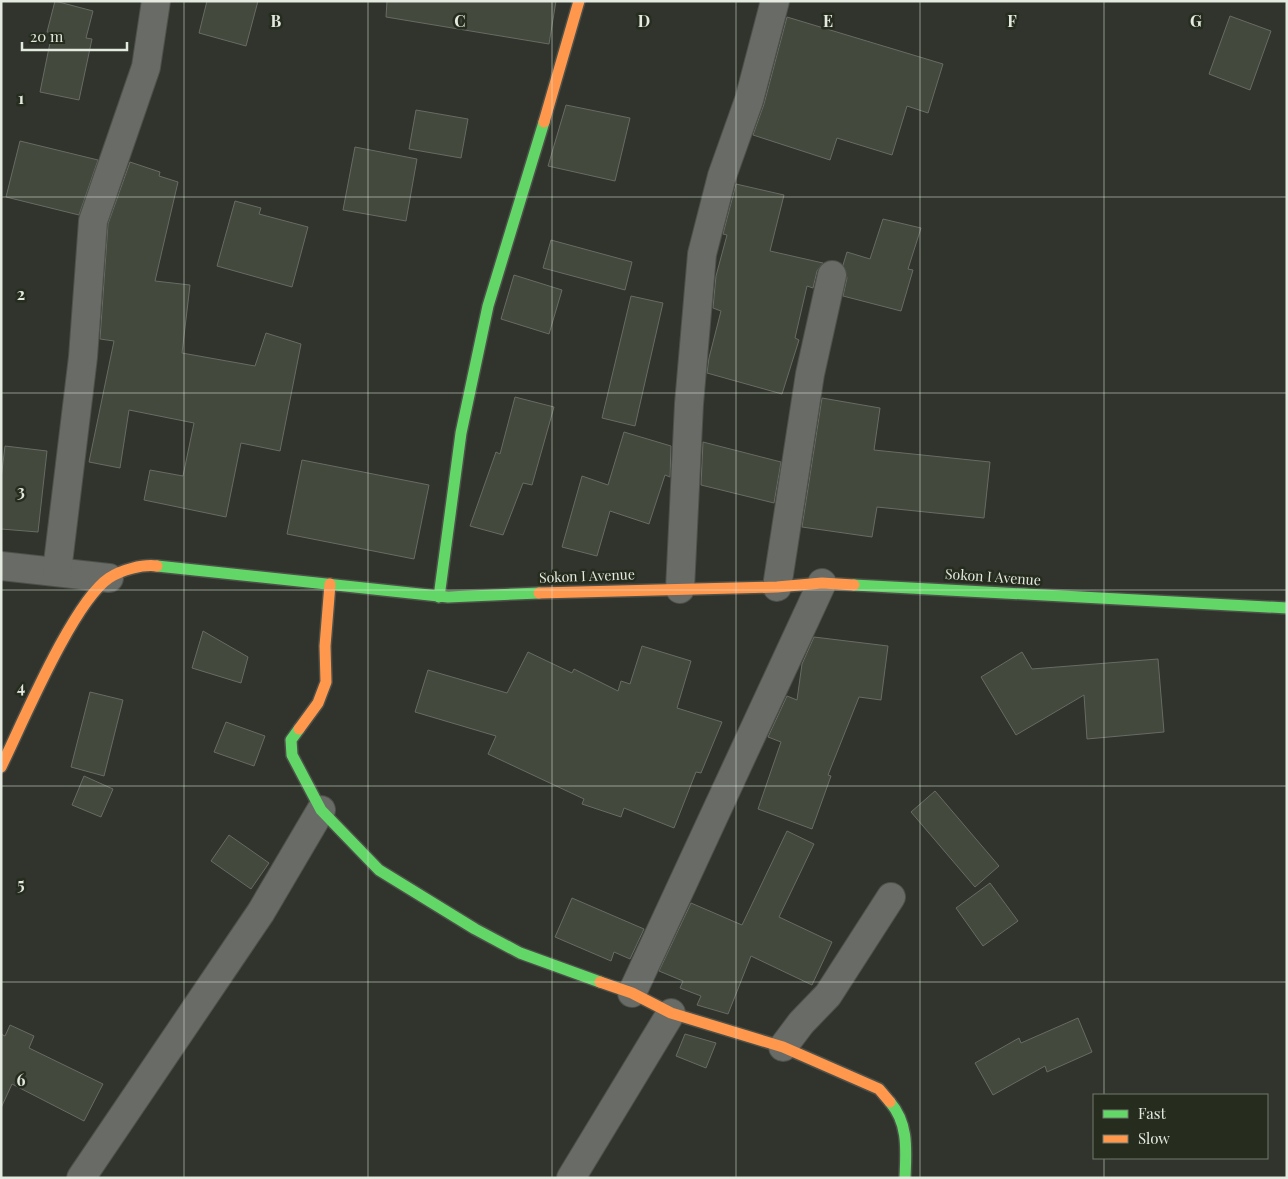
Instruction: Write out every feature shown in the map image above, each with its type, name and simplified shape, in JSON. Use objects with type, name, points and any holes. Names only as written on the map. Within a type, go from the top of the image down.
[{"type":"street","points":[[57,571],[83,357],[94,221],[146,67],[156,1]]},
{"type":"street","points":[[439,597],[461,433],[488,306],[536,152],[579,1]]},
{"type":"street","points":[[680,589],[689,404],[702,254],[722,176],[749,100],[775,1]]},
{"type":"street","points":[[777,587],[810,374],[832,275]]},
{"type":"street","name":"Sokon I Avenue","points":[[1,767],[69,630],[92,596],[109,578],[128,570],[150,565],[439,597],[777,587],[822,583],[1287,608]]},
{"type":"street","points":[[1,566],[109,578]]},
{"type":"street","points":[[632,993],[822,583]]},
{"type":"street","points":[[330,584],[325,646],[326,682],[318,703],[291,740],[292,755],[321,810],[379,870],[475,929],[520,953],[632,993],[671,1012],[783,1048],[879,1089],[895,1108],[907,1139],[905,1178]]},
{"type":"street","points":[[81,1178],[261,912],[321,810]]},
{"type":"street","points":[[783,1048],[801,1023],[828,996],[891,896]]},
{"type":"street","points":[[571,1178],[671,1012]]},
{"type":"building","points":[[55,1],[93,11],[86,38],[92,39],[79,100],[40,92],[52,33],[47,32]]},
{"type":"building","points":[[207,1],[258,1],[246,46],[199,33]]},
{"type":"building","points":[[387,1],[556,1],[549,44],[386,17]]},
{"type":"building","points":[[1230,16],[1271,31],[1250,90],[1209,74]]},
{"type":"building","points":[[787,17],[943,64],[928,113],[907,106],[892,155],[837,138],[830,160],[753,135],[764,104]]},
{"type":"building","points":[[566,105],[630,118],[615,181],[548,166]]},
{"type":"building","points":[[416,110],[468,119],[461,158],[409,149]]},
{"type":"building","points":[[20,141],[98,160],[79,215],[6,197]]},
{"type":"building","points":[[355,147],[417,159],[406,221],[343,210]]},
{"type":"building","points":[[130,162],[160,172],[159,176],[178,182],[155,281],[190,285],[182,353],[255,366],[266,333],[301,344],[280,451],[241,443],[226,517],[144,500],[150,470],[183,476],[194,423],[129,410],[120,468],[89,462],[114,341],[100,339],[108,224]]},
{"type":"building","points":[[736,184],[784,195],[770,251],[823,263],[817,271],[813,288],[807,286],[795,338],[799,340],[782,394],[707,373],[721,311],[713,308],[716,276],[727,235],[723,234]]},
{"type":"building","points":[[235,201],[261,208],[259,214],[308,227],[292,287],[217,266]]},
{"type":"building","points":[[883,219],[921,228],[908,269],[913,270],[901,311],[843,296],[847,278],[843,265],[847,252],[870,259]]},
{"type":"building","points":[[551,240],[632,262],[625,290],[543,268]]},
{"type":"building","points":[[514,275],[562,290],[549,334],[501,319]]},
{"type":"building","points":[[631,296],[663,303],[635,426],[602,418]]},
{"type":"building","points":[[515,397],[554,407],[532,485],[523,483],[503,535],[470,526],[496,452],[500,454]]},
{"type":"building","points":[[822,398],[880,408],[874,450],[990,462],[984,518],[877,507],[872,537],[802,527]]},
{"type":"building","points":[[624,432],[671,446],[670,477],[665,475],[649,524],[610,511],[597,556],[562,547],[582,476],[608,485]]},
{"type":"building","points":[[703,442],[781,462],[774,503],[701,485]]},
{"type":"building","points":[[5,446],[47,451],[38,532],[1,529],[1,479]]},
{"type":"building","points":[[302,460],[429,485],[414,559],[287,534]]},
{"type":"building","points":[[203,631],[248,657],[241,683],[192,668]]},
{"type":"building","points":[[814,637],[888,646],[881,700],[859,697],[828,775],[831,776],[812,829],[758,809],[781,742],[768,737],[787,696],[797,700],[802,664]]},
{"type":"building","points":[[642,646],[691,661],[677,708],[722,722],[701,773],[696,772],[674,828],[624,808],[621,817],[582,804],[584,799],[488,754],[496,736],[415,712],[428,670],[507,693],[528,652],[572,673],[574,669],[618,691],[621,681],[630,684]]},
{"type":"building","points":[[1022,652],[1032,669],[1158,659],[1164,732],[1087,739],[1084,695],[1016,735],[981,677]]},
{"type":"building","points":[[90,692],[123,700],[104,776],[71,767]]},
{"type":"building","points":[[226,722],[265,736],[254,766],[214,752]]},
{"type":"building","points":[[84,776],[113,789],[101,817],[72,805]]},
{"type":"building","points":[[935,791],[999,866],[975,887],[911,812]]},
{"type":"building","points":[[787,831],[814,844],[779,917],[832,942],[812,985],[751,956],[728,1014],[697,1005],[701,996],[680,988],[683,981],[659,971],[691,903],[742,925]]},
{"type":"building","points":[[229,835],[269,863],[251,889],[211,861]]},
{"type":"building","points":[[990,883],[1018,921],[983,946],[956,908]]},
{"type":"building","points":[[572,898],[644,929],[630,959],[614,952],[611,961],[555,937]]},
{"type":"building","points":[[1078,1018],[1092,1052],[1047,1072],[1045,1066],[993,1095],[975,1063],[1019,1038],[1021,1043]]},
{"type":"building","points":[[10,1025],[34,1036],[29,1048],[103,1084],[84,1121],[12,1084],[1,1108],[1,1034],[5,1036]]},
{"type":"building","points":[[685,1034],[716,1043],[706,1068],[676,1056]]},
{"type":"traffic: fast","points":[[439,597],[461,433],[488,306],[544,122]]},
{"type":"traffic: fast","points":[[157,566],[448,597],[539,593]]},
{"type":"traffic: fast","points":[[854,585],[1287,608]]},
{"type":"traffic: fast","points":[[299,729],[291,740],[292,755],[321,810],[379,870],[475,929],[520,953],[600,982]]},
{"type":"traffic: fast","points":[[890,1102],[900,1119],[905,1138],[905,1178]]},
{"type":"traffic: slow","points":[[544,122],[579,1]]},
{"type":"traffic: slow","points":[[1,767],[49,665],[80,612],[95,591],[109,578],[120,572],[132,568],[157,566]]},
{"type":"traffic: slow","points":[[539,593],[777,587],[822,583],[854,585]]},
{"type":"traffic: slow","points":[[299,729],[318,703],[326,682],[325,646],[330,584]]},
{"type":"traffic: slow","points":[[600,982],[632,993],[671,1013],[783,1047],[879,1089],[890,1102]]}]
